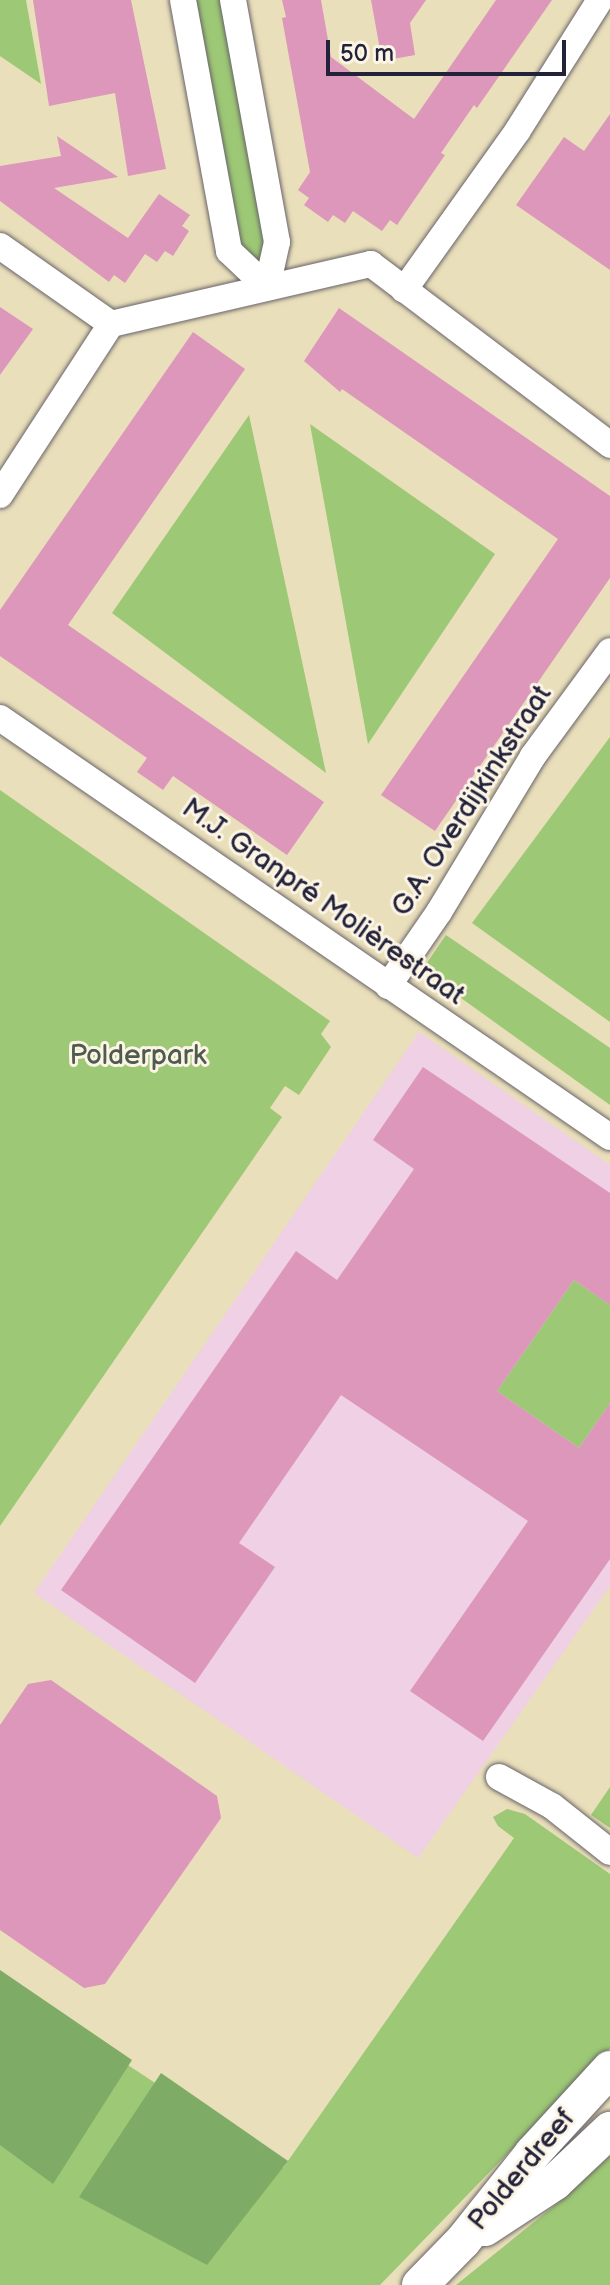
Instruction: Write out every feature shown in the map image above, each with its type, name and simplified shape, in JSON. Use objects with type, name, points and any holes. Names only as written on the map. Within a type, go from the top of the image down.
[{"type":"main road","name":"Polderdreef","points":[[463,2241],[533,2153],[610,2069]]},
{"type":"main road","name":"Polderdreef","points":[[463,2241],[555,2182],[610,2130]]},
{"type":"main road","points":[[420,2285],[463,2241]]},
{"type":"street","points":[[183,0],[229,251],[267,287]]},
{"type":"street","points":[[233,0],[277,242],[267,287]]},
{"type":"street","points":[[404,290],[518,130],[600,0]]},
{"type":"street","points":[[0,246],[111,324]]},
{"type":"street","points":[[0,495],[111,324],[371,264],[610,445]]},
{"type":"street","name":"G.A. Overdijkinkstraat","points":[[388,986],[439,912],[533,756],[610,651]]},
{"type":"street","name":"M.J. Granpré Molièrestraat","points":[[0,718],[610,1137]]},
{"type":"street","points":[[499,1777],[552,1806],[610,1852]]},
{"type":"shaded area","points":[[419,1032],[610,1165],[610,1586],[418,1858],[34,1593]]},
{"type":"green space","points":[[0,0],[26,0],[41,84],[0,56]]},
{"type":"green space","points":[[189,0],[225,0],[268,240],[265,255],[253,262],[240,258]]},
{"type":"green space","points":[[249,415],[326,773],[112,613]]},
{"type":"green space","points":[[310,424],[495,554],[368,744]]},
{"type":"green space","points":[[610,737],[610,1022],[472,923]]},
{"type":"green space","name":"Polderpark","points":[[0,790],[330,1021],[321,1034],[331,1047],[299,1095],[285,1086],[270,1108],[282,1117],[0,1526]]},
{"type":"green space","points":[[446,935],[610,1048],[610,1105],[422,970]]},
{"type":"green space","points":[[574,1280],[610,1305],[610,1403],[579,1448],[497,1391]]},
{"type":"green space","points":[[610,1787],[610,1828],[591,1815]]},
{"type":"green space","points":[[507,1809],[525,1814],[610,1874],[610,2048],[380,2285],[0,2285],[0,1980],[283,2168],[514,1838],[498,1826],[493,1817]]},
{"type":"green space","points":[[0,1970],[132,2060],[53,2184],[0,2145]]},
{"type":"green space","points":[[161,2073],[288,2161],[207,2265],[79,2197]]},
{"type":"green space","points":[[610,2156],[610,2285],[456,2285],[559,2202]]},
{"type":"building","points":[[33,0],[131,0],[166,169],[128,176],[115,93],[49,106]]},
{"type":"building","points":[[282,0],[321,0],[331,57],[414,119],[496,0],[552,0],[477,108],[474,105],[441,153],[445,155],[397,225],[390,220],[382,231],[353,211],[345,223],[333,215],[328,222],[304,205],[309,198],[298,190],[310,172],[282,18],[286,17]]},
{"type":"building","points":[[371,0],[426,0],[410,23],[415,55],[382,61]]},
{"type":"building","points":[[610,114],[610,270],[516,205],[564,137],[584,151]]},
{"type":"building","points":[[57,136],[118,177],[54,188],[128,238],[159,194],[190,215],[182,226],[189,231],[173,256],[165,251],[157,262],[145,254],[125,283],[114,275],[109,282],[0,201],[0,166],[61,156]]},
{"type":"building","points":[[0,307],[33,329],[0,375]]},
{"type":"building","points":[[339,308],[610,496],[610,578],[435,831],[381,795],[558,539],[342,389],[340,392],[304,361]]},
{"type":"building","points":[[193,332],[245,369],[68,625],[324,802],[287,855],[173,776],[163,790],[137,772],[147,758],[0,656],[0,610]]},
{"type":"building","points":[[423,1067],[610,1193],[610,1305],[574,1280],[497,1391],[579,1448],[610,1403],[610,1559],[483,1741],[410,1691],[528,1521],[341,1395],[239,1543],[275,1567],[195,1683],[61,1590],[296,1251],[337,1280],[414,1169],[373,1140]]},
{"type":"building","points":[[51,1680],[217,1796],[221,1818],[105,1984],[84,1988],[0,1930],[0,1725],[28,1684]]}]
